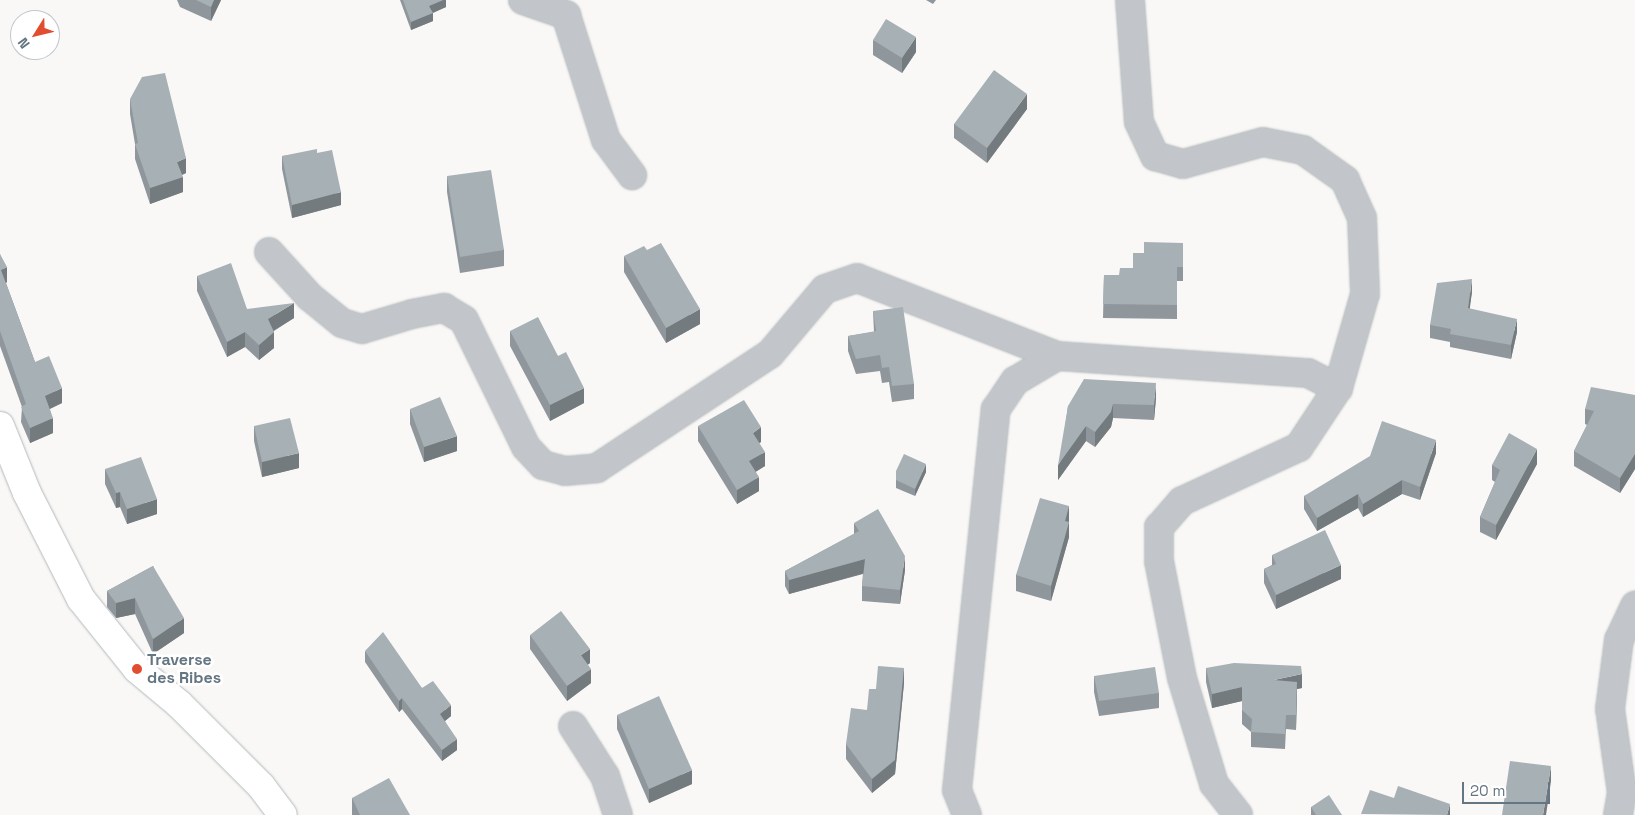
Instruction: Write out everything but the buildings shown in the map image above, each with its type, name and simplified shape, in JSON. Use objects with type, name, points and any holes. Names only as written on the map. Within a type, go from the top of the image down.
[{"type":"main road","points":[[0,426],[8,468],[81,599],[137,669],[179,704],[240,766],[283,815]]},
{"type":"street","points":[[522,0],[566,15],[606,140],[632,175]]},
{"type":"street","points":[[1130,0],[1139,122],[1155,156],[1183,164],[1263,142],[1303,150],[1345,180],[1362,218],[1365,294],[1338,388],[1299,447],[1182,501],[1159,527],[1159,561],[1182,678],[1214,784],[1238,815]]},
{"type":"street","points":[[269,252],[310,297],[342,322],[362,329],[412,314],[444,308],[464,320],[526,447],[543,465],[566,471],[597,468],[762,360],[825,289],[857,278],[1057,356],[1308,374],[1338,388]]},
{"type":"street","points":[[967,815],[957,790],[996,409],[1015,381],[1057,356]]},
{"type":"street","points":[[1618,815],[1622,793],[1610,710],[1619,640],[1635,605]]},
{"type":"street","points":[[573,726],[605,776],[618,815]]},
{"type":"place","name":"Traverse des Ribes","points":[[137,669]]}]
